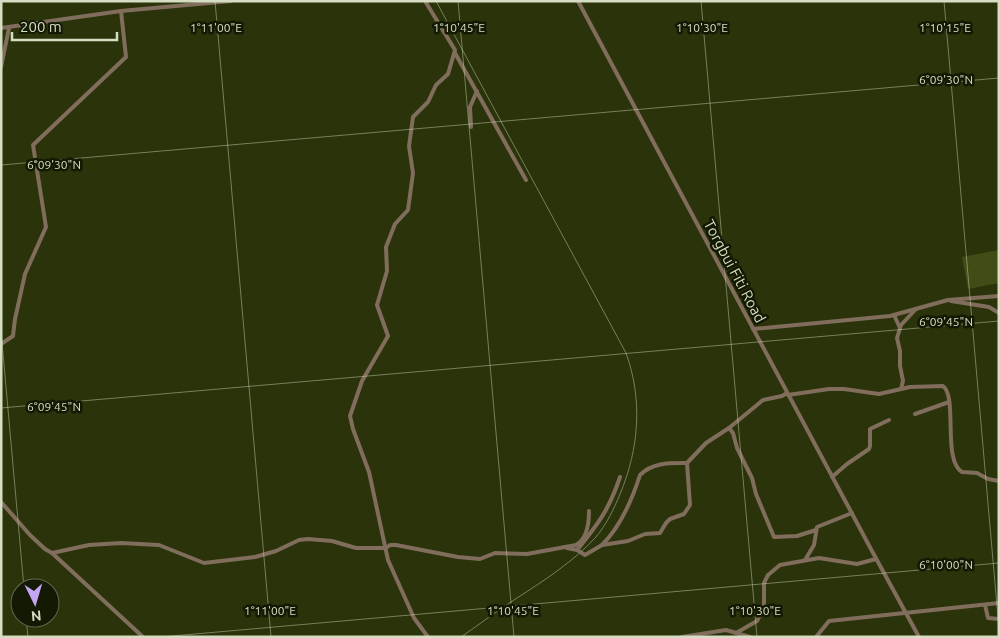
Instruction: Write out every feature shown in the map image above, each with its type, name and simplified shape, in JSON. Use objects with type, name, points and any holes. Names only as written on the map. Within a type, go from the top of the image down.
[{"type":"street","points":[[1,28],[120,11],[231,1]]},
{"type":"street","points":[[424,1],[448,37],[526,180]]},
{"type":"street","name":"Torgbui Fiti Road","points":[[578,1],[876,559],[920,637]]},
{"type":"street","points":[[1,344],[13,336],[25,274],[46,227],[33,145],[126,57],[120,11]]},
{"type":"street","points":[[1,67],[9,28]]},
{"type":"street","points":[[428,637],[414,618],[388,560],[369,472],[350,416],[362,381],[388,336],[377,305],[387,271],[386,247],[395,224],[408,210],[413,173],[409,146],[413,117],[428,102],[436,85],[448,74],[455,52]]},
{"type":"street","points":[[471,127],[470,107],[477,91]]},
{"type":"street","points":[[753,329],[894,315],[948,300],[999,296]]},
{"type":"street","points":[[948,300],[989,307],[999,313]]},
{"type":"street","points":[[901,389],[903,381],[900,351],[896,338],[900,328],[916,309]]},
{"type":"street","points":[[894,315],[900,328]]},
{"type":"street","points":[[903,381],[910,387]]},
{"type":"street","points":[[565,548],[577,550],[585,555],[602,545],[614,532],[643,472],[658,464],[687,463],[706,443],[729,428],[763,400],[788,394],[829,389],[879,394],[910,387],[943,386],[946,388],[951,413],[950,433],[958,470],[977,473],[988,479],[999,481]]},
{"type":"street","points":[[916,414],[949,402]]},
{"type":"street","points":[[832,477],[846,464],[869,449],[870,430],[889,420]]},
{"type":"street","points":[[729,428],[752,478],[756,494],[774,536],[797,536],[816,530]]},
{"type":"street","points":[[602,545],[628,541],[645,534],[660,533],[670,519],[684,514],[690,505],[687,463]]},
{"type":"street","points":[[577,550],[589,537],[606,511],[620,477]]},
{"type":"street","points":[[1,502],[30,535],[45,549],[52,552],[143,637]]},
{"type":"street","points":[[52,552],[89,545],[121,543],[158,545],[204,563],[255,557],[276,551],[299,540],[308,539],[332,541],[356,548],[386,548],[390,545],[396,545],[458,557],[480,559],[494,553],[527,554],[565,548],[581,542],[589,523],[589,511]]},
{"type":"street","points":[[806,560],[814,545],[816,530],[820,525],[852,513]]},
{"type":"street","points":[[736,633],[741,628],[752,625],[762,614],[764,607],[764,583],[773,569],[787,562],[819,558],[858,564],[876,559]]},
{"type":"street","points":[[816,637],[830,621],[999,603]]},
{"type":"street","points":[[985,605],[988,618],[999,619]]},
{"type":"street","points":[[682,637],[726,630],[750,637]]},
{"type":"green space","points":[[999,250],[999,283],[968,289],[962,257]]},
{"type":"railway","points":[[436,1],[626,353],[637,406],[635,442],[631,460],[620,494],[600,532],[559,570],[461,637]]}]
